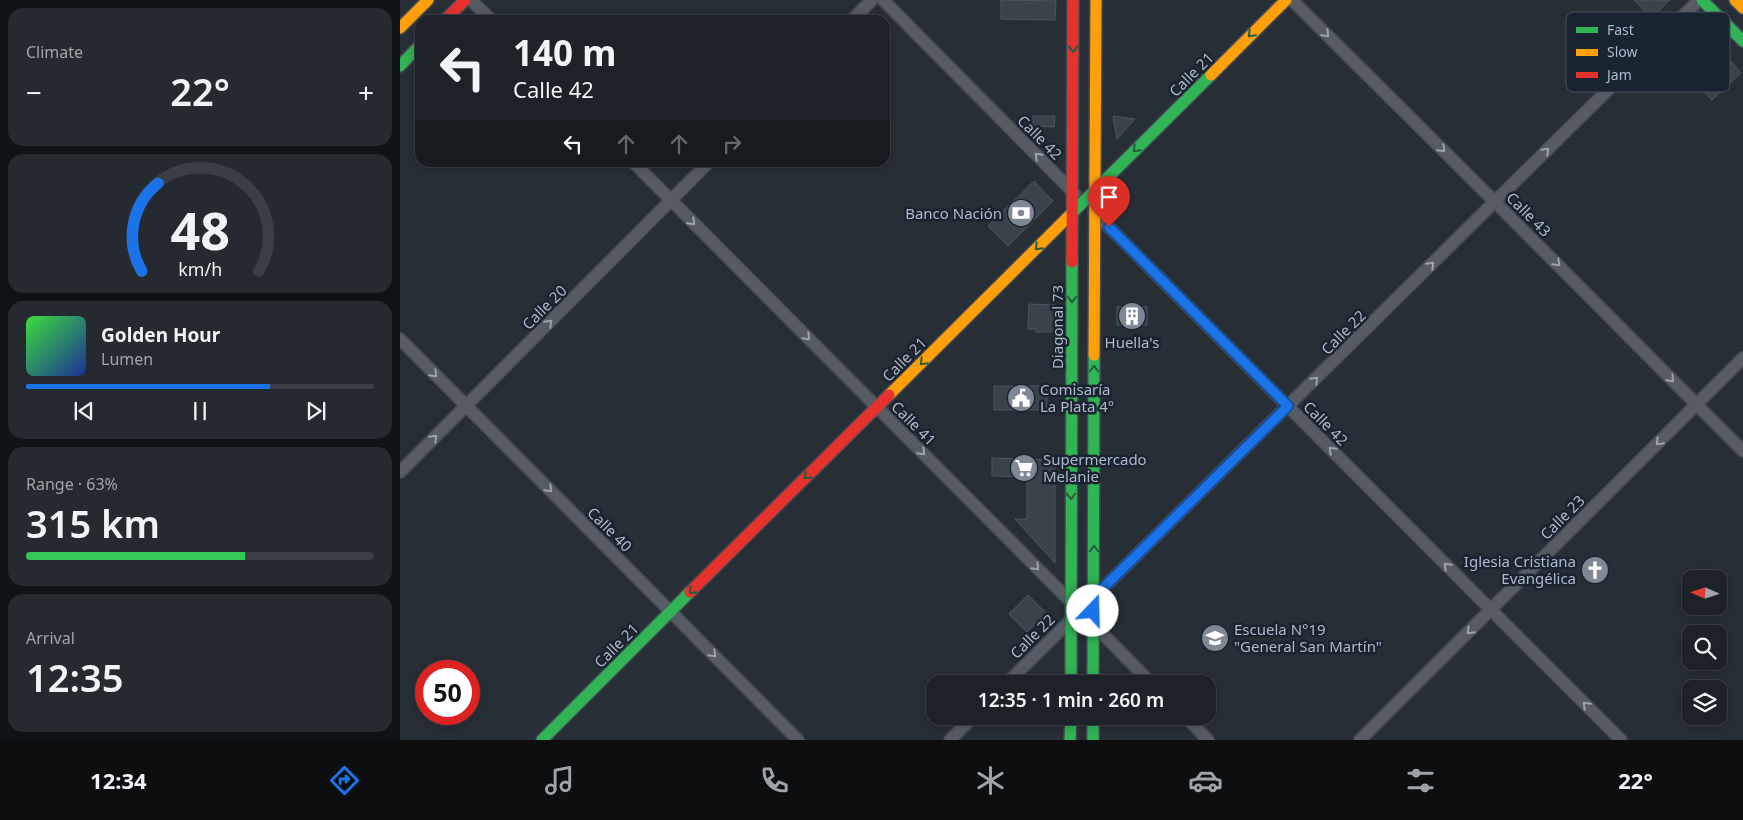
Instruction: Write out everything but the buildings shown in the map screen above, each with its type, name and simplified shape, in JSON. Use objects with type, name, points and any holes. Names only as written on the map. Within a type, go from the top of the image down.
[{"type":"main road","points":[[400,28],[428,0]]},
{"type":"main road","points":[[450,15],[465,0]]},
{"type":"main road","name":"Diagonal 73","points":[[1071,675],[1073,0]]},
{"type":"main road","points":[[1093,675],[1096,0]]},
{"type":"main road","name":"Calle 21","points":[[542,740],[1286,0]]},
{"type":"main road","points":[[1701,0],[1713,12]]},
{"type":"main road","points":[[1735,0],[1743,8]]},
{"type":"main road","points":[[1730,28],[1743,41]]},
{"type":"main road","points":[[400,66],[415,51]]},
{"type":"main road","points":[[1070,725],[1070,740]]},
{"type":"main road","points":[[1093,725],[1093,740]]},
{"type":"street","points":[[471,0],[486,15]]},
{"type":"street","points":[[857,15],[872,0]]},
{"type":"street","name":"Calle 42","points":[[883,0],[1082,202],[1620,740]]},
{"type":"street","name":"Calle 43","points":[[1292,0],[1743,451]]},
{"type":"street","name":"Calle 22","points":[[1689,12],[1701,0]]},
{"type":"street","name":"Calle 22","points":[[1015,675],[1607,92]]},
{"type":"street","name":"Calle 41","points":[[638,167],[1143,675]]},
{"type":"street","name":"Calle 20","points":[[400,472],[705,167]]},
{"type":"street","name":"Calle 40","points":[[400,339],[798,740]]},
{"type":"street","name":"Calle 23","points":[[1360,740],[1743,358]]},
{"type":"street","points":[[950,740],[965,725]]},
{"type":"street","points":[[1194,725],[1208,740]]},
{"type":"traffic: fast","points":[[1702,0],[1714,12]]},
{"type":"traffic: fast","points":[[1730,28],[1743,41]]},
{"type":"traffic: fast","points":[[400,66],[415,50]]},
{"type":"traffic: fast","points":[[1069,216],[1211,75]]},
{"type":"traffic: fast","points":[[1071,675],[1072,262]]},
{"type":"traffic: fast","points":[[1093,675],[1094,355]]},
{"type":"traffic: fast","points":[[542,740],[690,592]]},
{"type":"traffic: fast","points":[[1070,740],[1071,725]]},
{"type":"traffic: fast","points":[[1093,725],[1093,740]]},
{"type":"traffic: slow","points":[[400,28],[428,0]]},
{"type":"traffic: slow","points":[[1094,355],[1096,0]]},
{"type":"traffic: slow","points":[[1211,75],[1286,0]]},
{"type":"traffic: slow","points":[[1735,0],[1743,8]]},
{"type":"traffic: slow","points":[[889,395],[1069,216]]},
{"type":"traffic: jam","points":[[450,15],[465,0]]},
{"type":"traffic: jam","points":[[1072,262],[1073,0]]},
{"type":"traffic: jam","points":[[690,592],[889,395]]},
{"type":"place","name":"Banco Nación","points":[[1021,213]]},
{"type":"place","name":"Huella's","points":[[1132,316]]},
{"type":"place","name":"Comisaría La Plata 4°","points":[[1021,398]]},
{"type":"place","name":"Supermercado Melanie","points":[[1024,468]]},
{"type":"place","name":"Iglesia Cristiana Evangélica","points":[[1595,570]]},
{"type":"place","name":"Escuela N°19 \"General San Martín\"","points":[[1215,638]]},
{"type":"route","points":[[1093,611],[1093,598],[1288,406],[1109,227]]}]
